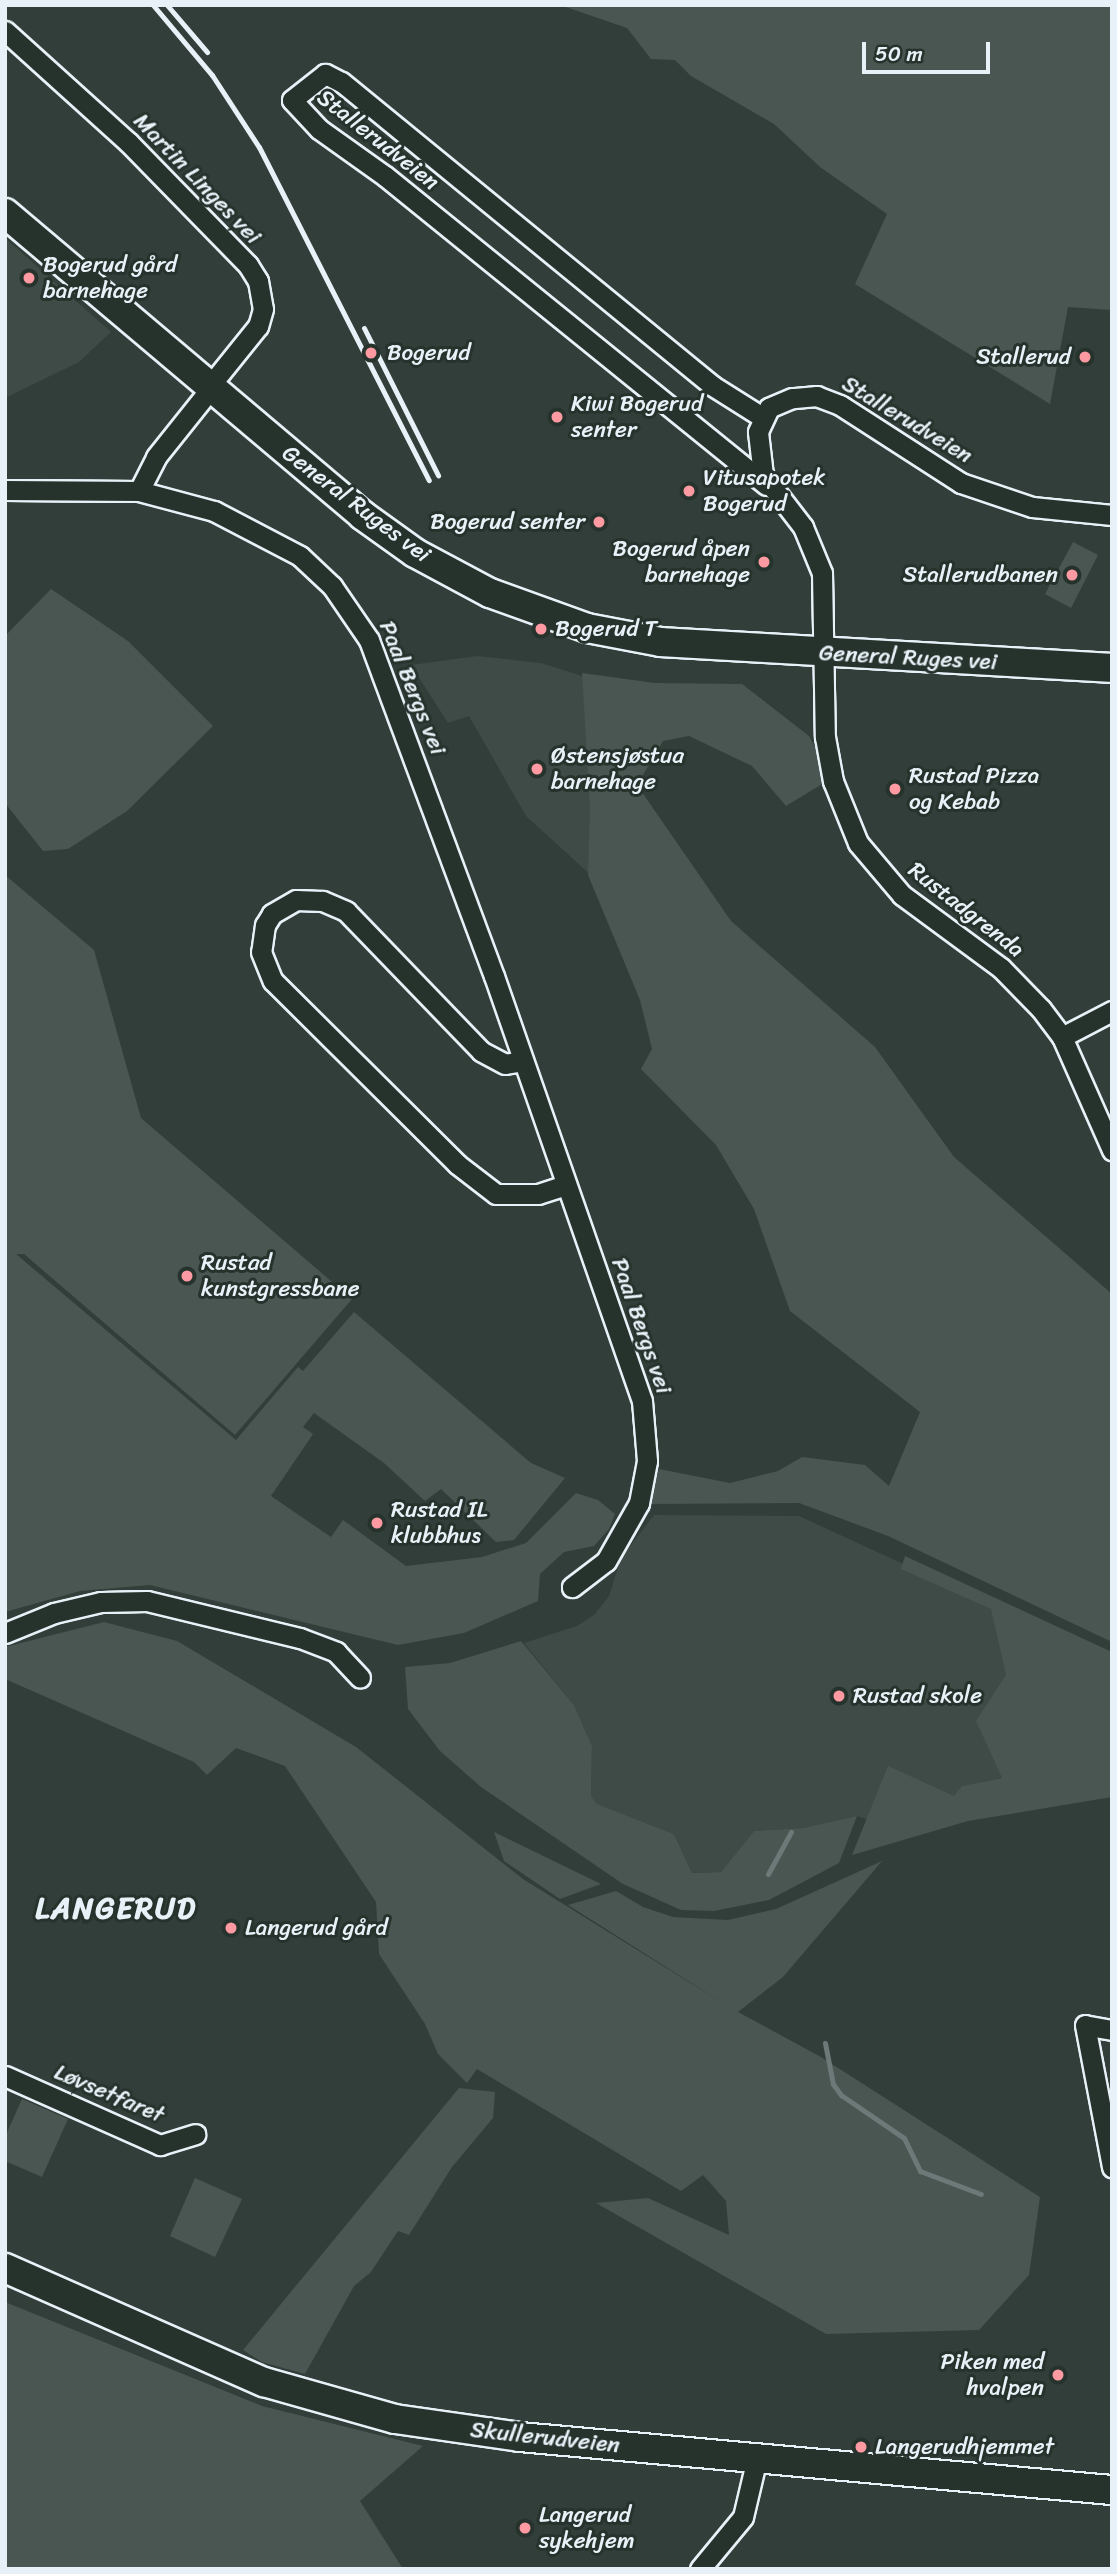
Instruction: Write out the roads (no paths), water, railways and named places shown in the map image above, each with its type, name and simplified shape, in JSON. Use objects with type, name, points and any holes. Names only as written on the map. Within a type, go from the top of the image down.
[{"type":"main road","name":"General Ruges vei","points":[[5,214],[387,534],[490,593],[568,622],[661,642],[1112,668]]},
{"type":"main road","name":"Skullerudveien","points":[[5,2268],[264,2382],[349,2408],[497,2434],[1112,2490]]},
{"type":"street","name":"Martin Linges vei","points":[[5,31],[128,142],[243,260],[258,281],[263,309],[258,326],[210,387]]},
{"type":"street","name":"Stallerudveien","points":[[762,417],[713,386],[332,76],[316,77],[292,100],[319,129],[395,184],[771,488],[803,527],[818,557],[824,587],[823,653]]},
{"type":"street","points":[[139,491],[156,457],[210,387]]},
{"type":"street","name":"Stallerudveien","points":[[771,488],[758,460],[762,417],[769,408],[792,398],[828,398],[961,483],[1032,507],[1112,515]]},
{"type":"street","name":"Paal Bergs vei","points":[[5,490],[139,491],[208,509],[300,556],[332,586],[359,623],[396,704],[565,1185],[631,1360],[647,1438],[638,1506],[606,1561],[572,1587]]},
{"type":"street","name":"Rustadgrenda","points":[[823,653],[823,719],[829,768],[858,843],[902,895],[1001,968],[1062,1037],[1112,1150]]},
{"type":"street","points":[[523,1061],[505,1064],[481,1051],[346,911],[322,901],[296,900],[272,914],[265,925],[261,952],[273,981],[485,1189],[510,1196],[538,1194],[565,1185]]},
{"type":"street","points":[[1062,1037],[1112,1011]]},
{"type":"street","points":[[5,1633],[54,1613],[101,1602],[147,1601],[300,1638],[335,1653],[360,1678]]},
{"type":"street","points":[[1112,2030],[1085,2025],[1112,2167]]},
{"type":"street","name":"Løvsetfaret","points":[[5,2076],[160,2145],[195,2134]]},
{"type":"street","points":[[700,2569],[743,2517],[758,2458]]},
{"type":"waterway","points":[[768,1874],[791,1832]]},
{"type":"waterway","points":[[825,2043],[833,2084],[841,2095],[904,2138],[920,2171],[981,2194]]},
{"type":"railway","points":[[153,5],[212,75],[259,147],[429,480]]},
{"type":"railway","points":[[167,5],[207,52]]},
{"type":"railway","points":[[364,328],[438,475]]},
{"type":"place","name":"Bogerud gård barnehage","points":[[29,278]]},
{"type":"place","name":"Bogerud","points":[[371,353]]},
{"type":"place","name":"Stallerud","points":[[1085,357]]},
{"type":"place","name":"Kiwi Bogerud senter","points":[[557,417]]},
{"type":"place","name":"Vitusapotek Bogerud","points":[[689,491]]},
{"type":"place","name":"Bogerud senter","points":[[599,522]]},
{"type":"place","name":"Bogerud åpen barnehage","points":[[764,562]]},
{"type":"place","name":"Stallerudbanen","points":[[1072,575]]},
{"type":"place","name":"Bogerud T","points":[[541,629]]},
{"type":"place","name":"Østensjøstua barnehage","points":[[537,769]]},
{"type":"place","name":"Rustad Pizza og Kebab","points":[[895,789]]},
{"type":"place","name":"Rustad kunstgressbane","points":[[187,1276]]},
{"type":"place","name":"Rustad IL klubbhus","points":[[377,1523]]},
{"type":"place","name":"Rustad skole","points":[[839,1696]]},
{"type":"place","name":"Langerud gård","points":[[231,1928]]},
{"type":"place","name":"Piken med hvalpen","points":[[1058,2375]]},
{"type":"place","name":"Langerudhjemmet","points":[[861,2447]]},
{"type":"place","name":"Langerud sykehjem","points":[[525,2528]]},
{"type":"district","name":"LANGERUD","points":[[116,1908]]}]
